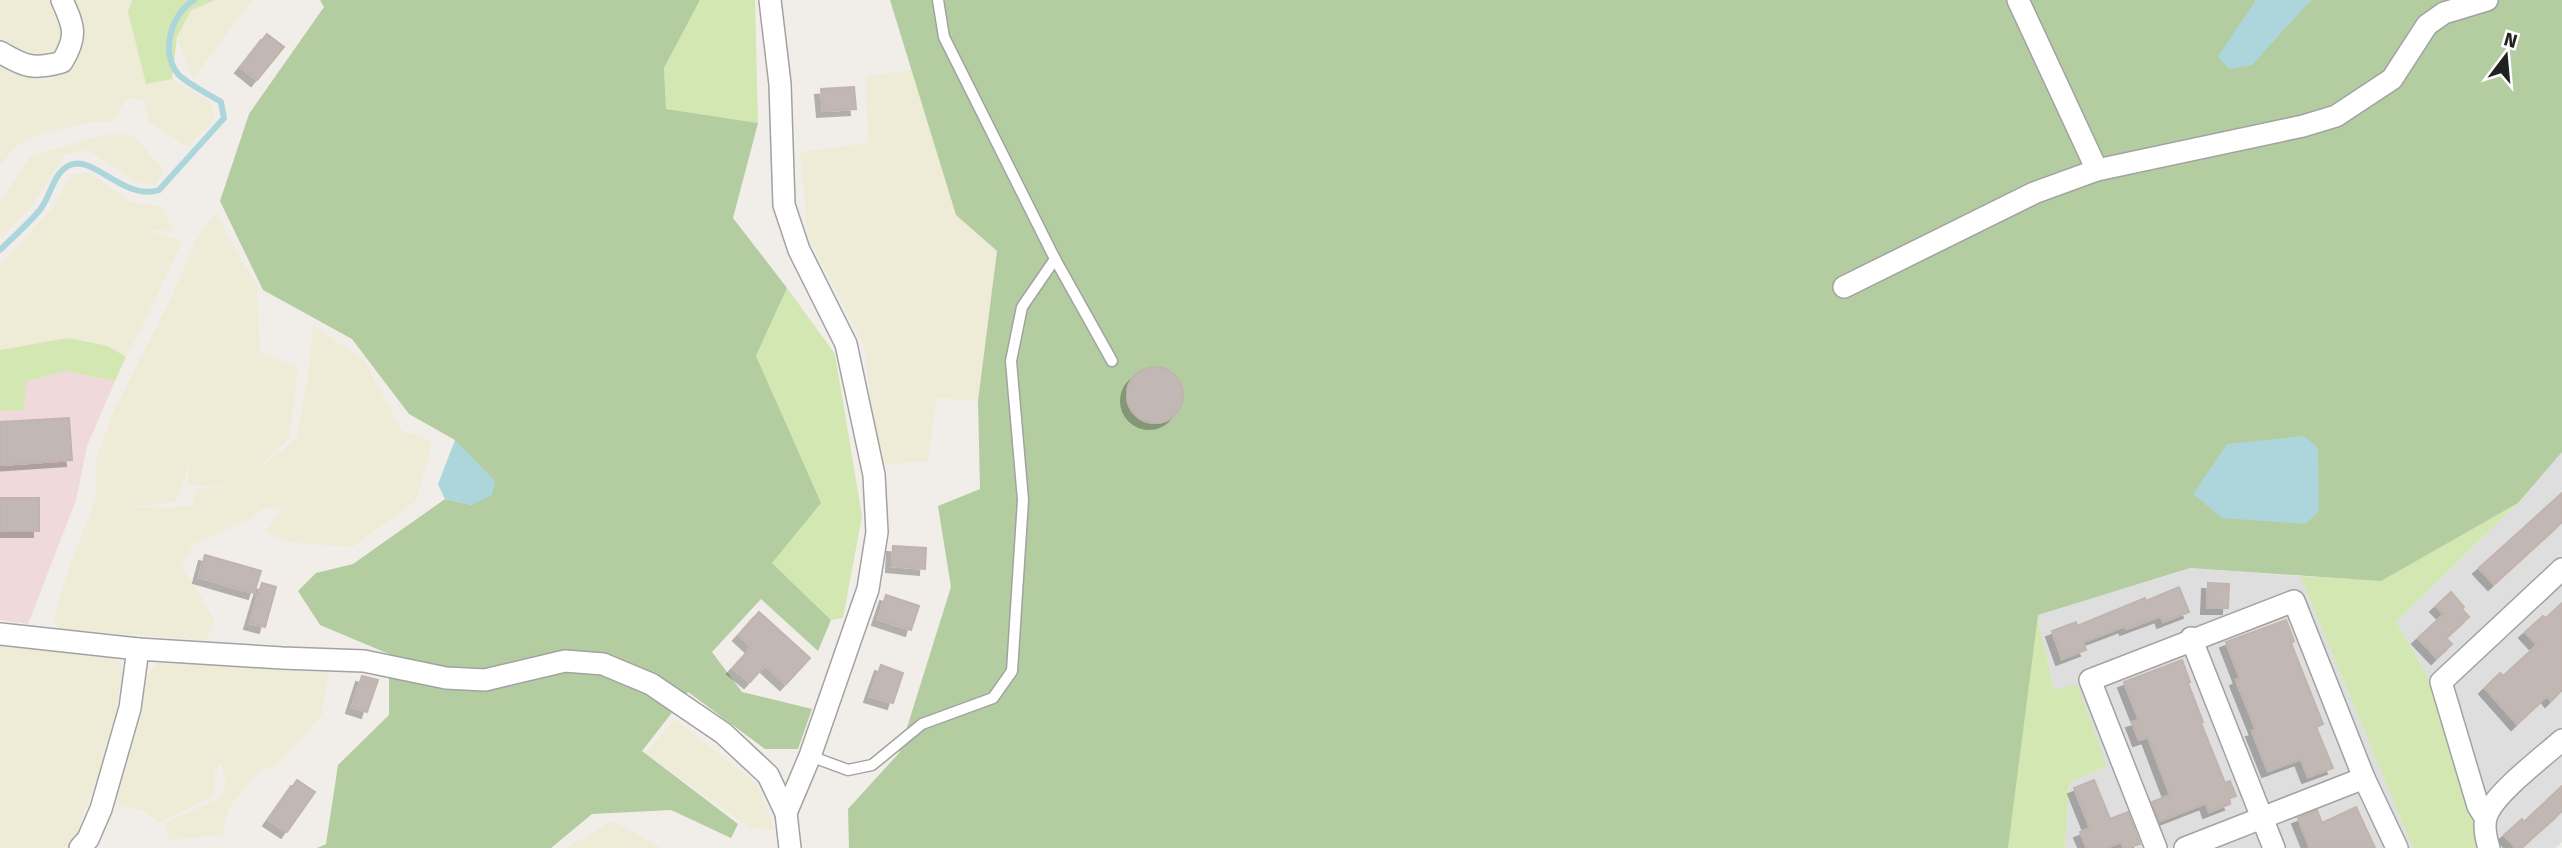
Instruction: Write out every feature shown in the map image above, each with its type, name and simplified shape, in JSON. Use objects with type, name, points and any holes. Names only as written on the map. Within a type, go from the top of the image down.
[{"type":"street","points":[[0,52],[18,63],[40,68],[62,62],[73,44],[72,22],[62,0]]},
{"type":"street","points":[[770,0],[780,84],[783,205],[799,250],[846,344],[874,475],[877,532],[868,589],[810,755],[786,813]]},
{"type":"street","points":[[2018,0],[2097,170]]},
{"type":"street","points":[[1844,286],[2034,193],[2097,170],[2303,126],[2336,116],[2392,79],[2427,25],[2444,13],[2487,0]]},
{"type":"street","points":[[2489,848],[2486,817],[2478,806],[2441,682],[2562,569]]},
{"type":"street","points":[[2156,848],[2090,680],[2294,601],[2364,778],[2397,848]]},
{"type":"street","points":[[0,634],[138,649],[364,660],[446,678],[485,680],[565,661],[603,664],[651,684],[723,733],[768,775],[786,813],[790,848]]},
{"type":"street","points":[[2192,639],[2274,848]]},
{"type":"street","points":[[80,848],[88,839],[101,808],[130,708],[138,649]]},
{"type":"street","points":[[2486,817],[2495,801],[2562,740]]},
{"type":"street","points":[[2185,848],[2364,778]]},
{"type":"lane","points":[[938,0],[944,37],[1055,259],[1112,361]]},
{"type":"lane","points":[[810,755],[848,771],[872,765],[922,724],[993,698],[1012,671],[1023,500],[1012,360],[1022,307],[1055,259]]},
{"type":"shaded area","points":[[0,0],[50,0],[63,30],[60,48],[31,58],[0,37]]},
{"type":"shaded area","points":[[68,0],[132,0],[128,12],[146,83],[172,79],[210,102],[214,119],[188,147],[148,121],[145,100],[126,98],[114,121],[90,122],[43,133],[17,145],[0,165],[0,67],[44,81],[66,74],[84,42]]},
{"type":"shaded area","points":[[216,0],[252,0],[193,79],[177,37],[192,9]]},
{"type":"shaded area","points":[[912,70],[956,215],[997,251],[978,401],[936,398],[928,461],[878,465],[865,348],[808,237],[800,152],[868,143],[866,76]]},
{"type":"shaded area","points":[[103,135],[133,135],[164,171],[156,184],[139,183],[88,150],[64,155],[32,206],[0,238],[0,203],[30,157]]},
{"type":"shaded area","points":[[87,172],[131,202],[162,207],[174,232],[143,229],[182,241],[147,317],[126,357],[108,346],[68,338],[0,350],[0,265],[53,208],[71,175]]},
{"type":"shaded area","points":[[215,213],[257,286],[260,352],[298,367],[289,438],[250,476],[297,438],[309,370],[313,326],[364,360],[402,431],[432,441],[417,500],[352,547],[287,542],[266,532],[281,510],[266,507],[250,519],[193,544],[181,568],[194,584],[214,620],[206,640],[60,629],[53,620],[68,571],[96,498],[96,460],[113,413],[171,298],[196,241]],"holes":[[[189,464],[188,485],[230,486],[196,489],[193,505],[164,508],[127,507],[176,502]]]},
{"type":"shaded area","points":[[65,371],[115,381],[87,446],[76,500],[28,624],[0,620],[0,411],[23,410],[26,382]]},
{"type":"shaded area","points":[[2562,452],[2562,842],[2555,848],[2500,848],[2494,840],[2449,684],[2429,678],[2396,622],[2518,503]]},
{"type":"shaded area","points":[[2190,568],[2300,576],[2413,848],[2065,848],[2069,783],[2107,766],[2054,690],[2037,615]]},
{"type":"shaded area","points":[[0,645],[118,658],[123,671],[117,698],[116,721],[105,746],[75,838],[64,848],[0,848]]},
{"type":"shaded area","points":[[158,662],[328,673],[322,715],[277,765],[260,770],[230,806],[222,835],[168,840],[165,823],[219,799],[226,784],[221,762],[214,773],[215,795],[160,822],[141,810],[115,805],[136,730],[147,676]]},
{"type":"shaded area","points":[[675,719],[757,784],[775,830],[750,828],[645,753]]},
{"type":"shaded area","points":[[612,821],[662,848],[566,848]]},
{"type":"green space","points":[[132,0],[216,0],[191,10],[177,37],[172,79],[146,84],[128,12]]},
{"type":"green space","points":[[320,0],[700,0],[664,68],[666,109],[758,123],[733,218],[787,288],[756,356],[821,503],[772,563],[831,620],[818,651],[761,599],[712,652],[742,692],[812,709],[798,749],[765,749],[688,692],[642,751],[738,824],[731,838],[671,810],[592,814],[551,848],[317,848],[326,844],[338,765],[389,715],[389,654],[320,625],[298,591],[316,573],[353,564],[445,499],[472,505],[455,440],[409,414],[352,339],[263,290],[220,201],[249,114],[324,7]]},
{"type":"green space","points":[[700,0],[755,0],[758,123],[666,109],[664,68]]},
{"type":"green space","points":[[890,0],[2256,0],[2248,14],[2314,0],[2562,0],[2562,452],[2518,503],[2381,581],[2190,568],[2038,615],[2008,848],[849,848],[848,809],[899,753],[951,587],[938,506],[980,489],[978,401],[997,251],[956,215]]},
{"type":"green space","points":[[787,288],[835,354],[862,516],[843,618],[831,620],[772,563],[756,356]]},
{"type":"green space","points":[[68,338],[108,346],[126,357],[115,381],[65,371],[26,382],[24,410],[0,411],[0,350]]},
{"type":"green space","points":[[2518,503],[2396,622],[2429,678],[2483,848],[2413,848],[2300,576],[2381,580]]},
{"type":"green space","points":[[2037,615],[2054,690],[2077,684],[2107,766],[2069,783],[2065,848],[2008,848]]},
{"type":"water","points":[[2256,0],[2314,0],[2309,2],[2252,65],[2229,69],[2218,56]]},
{"type":"water","points":[[2304,436],[2318,448],[2319,511],[2306,524],[2222,518],[2193,494],[2227,444]]},
{"type":"water","points":[[455,440],[495,481],[492,495],[472,505],[445,499],[438,484]]},
{"type":"building","points":[[267,34],[284,47],[257,80],[241,67]]},
{"type":"building","points":[[854,87],[856,109],[823,111],[821,89]]},
{"type":"building","points":[[1150,367],[1160,367],[1175,375],[1181,384],[1181,406],[1175,415],[1160,423],[1150,423],[1132,411],[1127,400],[1127,390],[1139,372]]},
{"type":"building","points":[[69,418],[72,460],[0,465],[0,422]]},
{"type":"building","points":[[2562,493],[2562,522],[2494,584],[2479,568]]},
{"type":"building","points":[[0,498],[39,498],[39,531],[0,531]]},
{"type":"building","points":[[893,546],[926,548],[925,569],[892,566]]},
{"type":"building","points":[[205,555],[261,571],[254,593],[199,577]]},
{"type":"building","points":[[262,583],[276,587],[265,627],[250,623]]},
{"type":"building","points":[[2208,583],[2229,584],[2228,608],[2207,608]]},
{"type":"building","points":[[2179,587],[2189,612],[2163,622],[2161,616],[2126,629],[2125,626],[2083,642],[2086,650],[2062,659],[2052,631],[2076,622],[2077,626]]},
{"type":"building","points":[[2451,592],[2469,617],[2446,638],[2452,644],[2437,658],[2418,638],[2444,614],[2436,606]]},
{"type":"building","points":[[886,595],[919,606],[911,630],[878,619]]},
{"type":"building","points":[[2562,603],[2562,690],[2551,701],[2547,696],[2517,724],[2485,688],[2500,673],[2503,676],[2537,645],[2525,632]]},
{"type":"building","points":[[759,612],[810,658],[786,684],[765,665],[750,682],[733,668],[752,647],[739,635]]},
{"type":"building","points":[[2286,620],[2294,641],[2291,643],[2323,724],[2316,727],[2333,768],[2308,777],[2301,759],[2268,771],[2252,731],[2256,730],[2236,680],[2240,678],[2226,642]]},
{"type":"building","points":[[2182,660],[2203,722],[2201,723],[2225,783],[2230,781],[2236,796],[2228,799],[2230,804],[2209,812],[2206,803],[2160,821],[2152,802],[2170,795],[2148,737],[2139,740],[2132,722],[2139,720],[2124,682]]},
{"type":"building","points":[[881,665],[903,673],[893,703],[870,696]]},
{"type":"building","points":[[362,676],[378,680],[367,712],[352,707]]},
{"type":"building","points":[[297,780],[315,792],[287,832],[269,820]]},
{"type":"building","points":[[2094,780],[2110,819],[2128,812],[2140,844],[2124,848],[2121,842],[2105,848],[2087,848],[2080,832],[2090,828],[2074,788]]},
{"type":"building","points":[[2562,786],[2562,811],[2521,848],[2516,848],[2504,835],[2522,819],[2524,822]]},
{"type":"building","points":[[2356,807],[2375,848],[2310,848],[2298,818],[2317,810],[2322,823]]},
{"type":"waterway","points":[[0,250],[39,211],[58,175],[68,166],[87,166],[133,189],[146,192],[159,190],[224,118],[221,102],[182,78],[170,55],[169,45],[174,24],[179,14],[194,0]]}]
